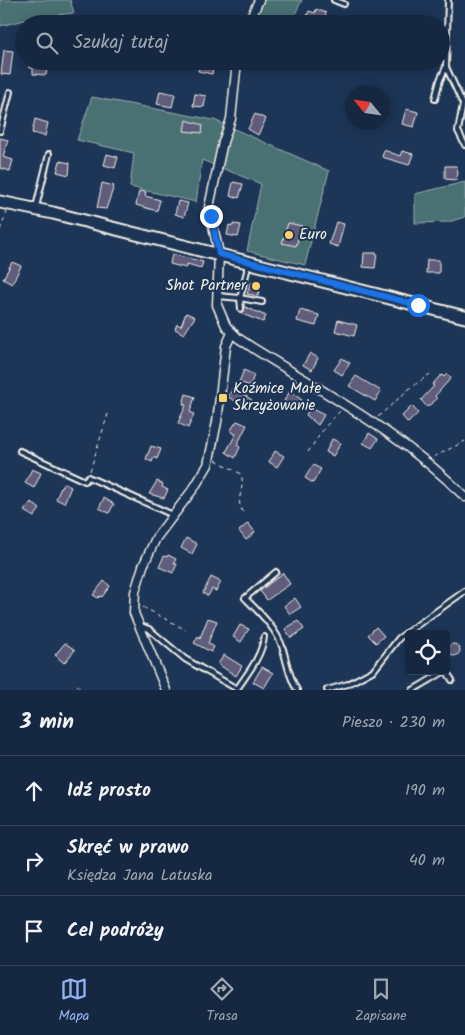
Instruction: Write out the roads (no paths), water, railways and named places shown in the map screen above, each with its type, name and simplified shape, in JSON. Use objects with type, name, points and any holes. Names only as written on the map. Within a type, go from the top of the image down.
[{"type":"main road","points":[[5,203],[219,254],[465,317]]},
{"type":"street","points":[[252,15],[259,0]]},
{"type":"street","points":[[236,70],[231,119],[223,142],[209,207],[219,254],[216,295],[223,320],[232,332],[253,348],[372,423],[427,461],[465,497]]},
{"type":"street","points":[[166,690],[139,625],[133,604],[137,584],[150,550],[173,515],[200,480],[211,457],[226,346],[232,332]]},
{"type":"lane","points":[[334,0],[344,4]]},
{"type":"lane","points":[[448,0],[448,15]]},
{"type":"lane","points":[[436,99],[440,80],[445,70]]},
{"type":"lane","points":[[447,70],[463,104],[458,131],[465,146]]},
{"type":"lane","points":[[0,131],[10,92]]},
{"type":"lane","points":[[36,210],[49,154]]},
{"type":"lane","points":[[241,309],[240,298],[247,271],[247,261]]},
{"type":"lane","points":[[216,295],[262,302]]},
{"type":"lane","points":[[20,451],[85,481],[88,477],[173,515]]},
{"type":"lane","points":[[276,572],[245,598],[262,614],[282,646],[292,682],[297,690]]},
{"type":"lane","points":[[327,690],[348,684],[374,670],[399,638],[465,591]]},
{"type":"lane","points":[[139,625],[149,629],[185,659],[237,690],[264,644],[264,637]]},
{"type":"lane","points":[[414,690],[438,675]]},
{"type":"lane","points":[[448,675],[452,680]]},
{"type":"place","name":"Euro","points":[[289,235]]},
{"type":"place","name":"Shot Partner","points":[[256,286]]},
{"type":"place","name":"Koźmice Małe Skrzyżowanie","points":[[223,398]]}]
